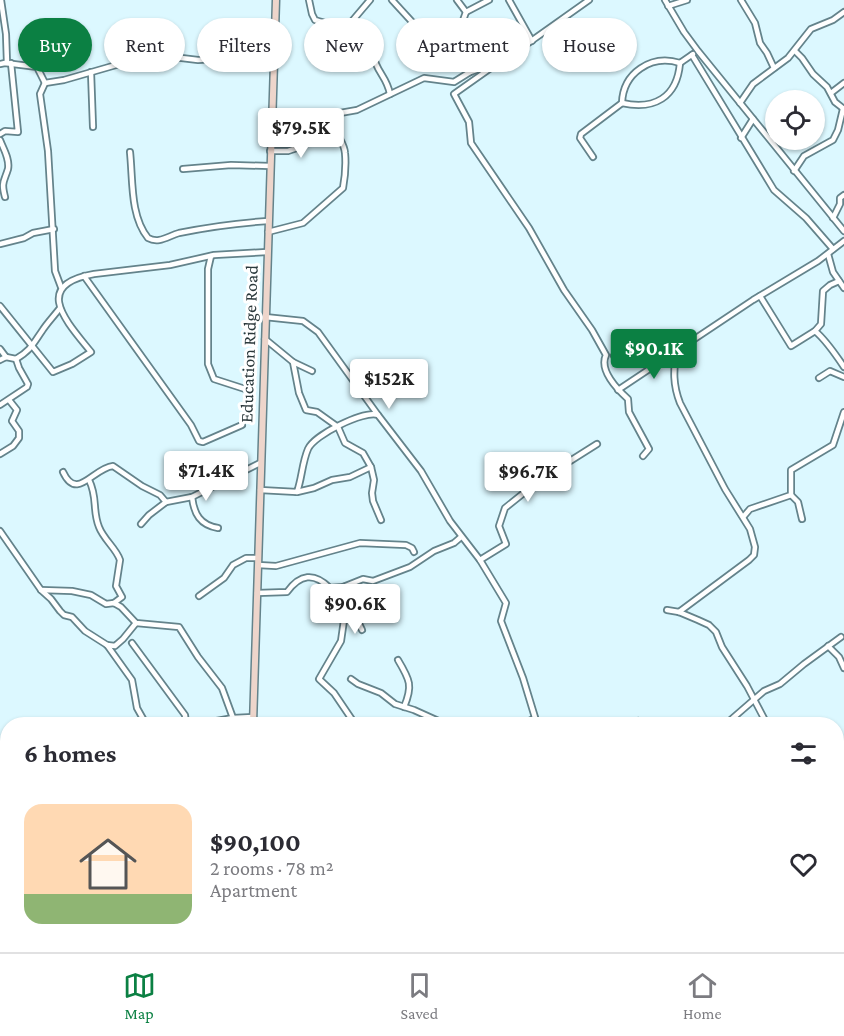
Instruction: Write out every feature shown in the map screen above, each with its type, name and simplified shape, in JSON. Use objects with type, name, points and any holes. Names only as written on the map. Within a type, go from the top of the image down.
[{"type":"main road","name":"Education Ridge Road","points":[[275,18],[276,0]]},
{"type":"main road","name":"Education Ridge Road","points":[[253,717],[273,72]]},
{"type":"street","points":[[0,134],[5,131],[18,132],[1,0]]},
{"type":"street","points":[[309,0],[314,18]]},
{"type":"street","points":[[354,18],[370,0]]},
{"type":"street","points":[[392,0],[408,18]]},
{"type":"street","points":[[457,0],[466,12]]},
{"type":"street","points":[[463,18],[466,12],[489,0]]},
{"type":"street","points":[[509,0],[532,41],[589,0]]},
{"type":"street","points":[[665,0],[698,51],[844,231]]},
{"type":"street","points":[[669,6],[687,0]]},
{"type":"street","points":[[741,0],[755,23],[760,43],[774,68]]},
{"type":"street","points":[[740,103],[753,84],[795,51],[811,29],[833,20],[844,12]]},
{"type":"street","points":[[622,103],[624,85],[638,70],[658,60],[680,63],[698,51]]},
{"type":"street","points":[[794,171],[804,156],[833,140],[844,109],[835,102],[831,93],[795,51]]},
{"type":"street","points":[[692,55],[741,138],[779,195],[806,218],[833,249]]},
{"type":"street","points":[[92,72],[130,61],[165,56],[197,60]]},
{"type":"street","points":[[593,157],[580,138],[581,134],[622,103],[646,105],[659,101],[676,84],[680,63]]},
{"type":"street","points":[[0,64],[38,67],[45,83],[40,94],[48,151],[55,271],[61,287],[58,299],[60,308],[91,352],[82,359],[53,372],[0,306]]},
{"type":"street","points":[[45,83],[91,72],[93,127]]},
{"type":"street","points":[[381,72],[388,82],[390,94]]},
{"type":"street","points":[[268,232],[303,223],[344,186],[345,152],[336,134],[337,117],[344,111],[357,110],[424,78],[450,83],[470,72]]},
{"type":"street","points":[[485,72],[454,94],[469,122],[471,143],[529,228],[564,290],[592,330],[606,355],[603,361],[604,367],[618,390],[628,399],[628,412],[649,449],[643,456]]},
{"type":"street","points":[[831,93],[844,83]]},
{"type":"street","points":[[741,138],[753,119]]},
{"type":"street","points":[[270,151],[293,150],[300,143],[306,129]]},
{"type":"street","points":[[0,140],[8,160],[8,169],[2,175],[5,197]]},
{"type":"street","points":[[130,152],[137,219],[142,232],[148,238],[158,240],[178,233],[236,223],[268,221]]},
{"type":"street","points":[[183,169],[231,165],[270,166]]},
{"type":"street","points":[[833,218],[840,204],[840,198],[844,195]]},
{"type":"street","points":[[1,245],[33,233],[54,229]]},
{"type":"street","points":[[618,390],[828,254],[844,241]]},
{"type":"street","points":[[61,287],[84,276],[170,265],[211,256],[267,252]]},
{"type":"street","points":[[828,254],[833,272],[844,288]]},
{"type":"street","points":[[211,256],[208,269],[208,364],[214,379],[245,389]]},
{"type":"street","points":[[84,276],[191,425],[199,441],[203,442],[242,425]]},
{"type":"street","points":[[760,296],[791,346],[814,332],[821,324],[823,291],[839,282]]},
{"type":"street","points":[[0,360],[6,357],[16,359],[33,346],[60,308]]},
{"type":"street","points":[[265,316],[303,321],[318,332],[421,471],[461,537],[480,560],[506,603],[501,621],[524,678],[535,717]]},
{"type":"street","points":[[814,332],[822,337],[844,367]]},
{"type":"street","points":[[614,356],[645,338],[665,351],[677,351]]},
{"type":"street","points":[[265,339],[293,362],[312,370]]},
{"type":"street","points":[[0,349],[6,357]]},
{"type":"street","points":[[677,351],[674,375],[675,389],[680,403],[725,489],[744,516],[754,543],[754,555],[679,612]]},
{"type":"street","points":[[0,405],[27,387],[28,384],[16,359]]},
{"type":"street","points":[[293,362],[295,379],[304,408],[324,416],[338,427],[345,443],[363,453],[371,467],[374,480],[373,501],[381,520]]},
{"type":"street","points":[[819,378],[830,372],[844,377]]},
{"type":"street","points":[[0,454],[13,446],[19,438],[19,431],[12,421],[16,410],[9,400]]},
{"type":"street","points":[[790,495],[791,470],[833,445],[844,412]]},
{"type":"street","points":[[297,492],[308,447],[321,436],[338,427],[367,414],[378,415]]},
{"type":"street","points":[[480,560],[506,544],[499,526],[505,508],[540,480],[597,444]]},
{"type":"street","points":[[141,524],[166,502],[192,497],[260,463]]},
{"type":"street","points":[[63,472],[73,484],[83,483],[103,467],[113,466],[160,495],[166,502]]},
{"type":"street","points":[[260,490],[297,492],[332,480],[350,477],[371,467]]},
{"type":"street","points":[[41,590],[80,592],[91,595],[106,604],[114,603],[122,597],[116,586],[120,560],[99,527],[95,508],[96,500],[89,480]]},
{"type":"street","points":[[737,507],[750,509],[790,495]]},
{"type":"street","points":[[790,495],[798,502],[802,519]]},
{"type":"street","points":[[192,497],[197,517],[204,525],[218,528]]},
{"type":"street","points":[[744,516],[750,509]]},
{"type":"street","points":[[0,531],[41,590],[64,615],[72,617],[85,631],[107,645],[132,680],[137,708],[142,717]]},
{"type":"street","points":[[257,593],[286,592],[299,579],[322,580],[330,588],[343,587],[363,579],[373,581],[410,567],[461,537]]},
{"type":"street","points":[[199,596],[224,578],[233,565],[246,558],[276,566],[360,543],[405,545],[412,548],[414,552]]},
{"type":"street","points":[[343,587],[362,630]]},
{"type":"street","points":[[114,603],[136,623],[179,627],[222,688],[232,717]]},
{"type":"street","points":[[351,607],[345,613],[341,641],[320,679],[334,693],[351,717]]},
{"type":"street","points":[[667,610],[679,612],[709,625],[716,632],[722,647],[764,717]]},
{"type":"street","points":[[107,645],[115,646],[136,623]]},
{"type":"street","points":[[734,717],[764,691],[780,684],[841,637]]},
{"type":"street","points":[[132,643],[185,717]]},
{"type":"street","points":[[828,646],[839,657],[844,668]]},
{"type":"street","points":[[398,660],[411,686],[404,707]]},
{"type":"street","points":[[351,679],[374,690],[394,704],[430,717]]}]
